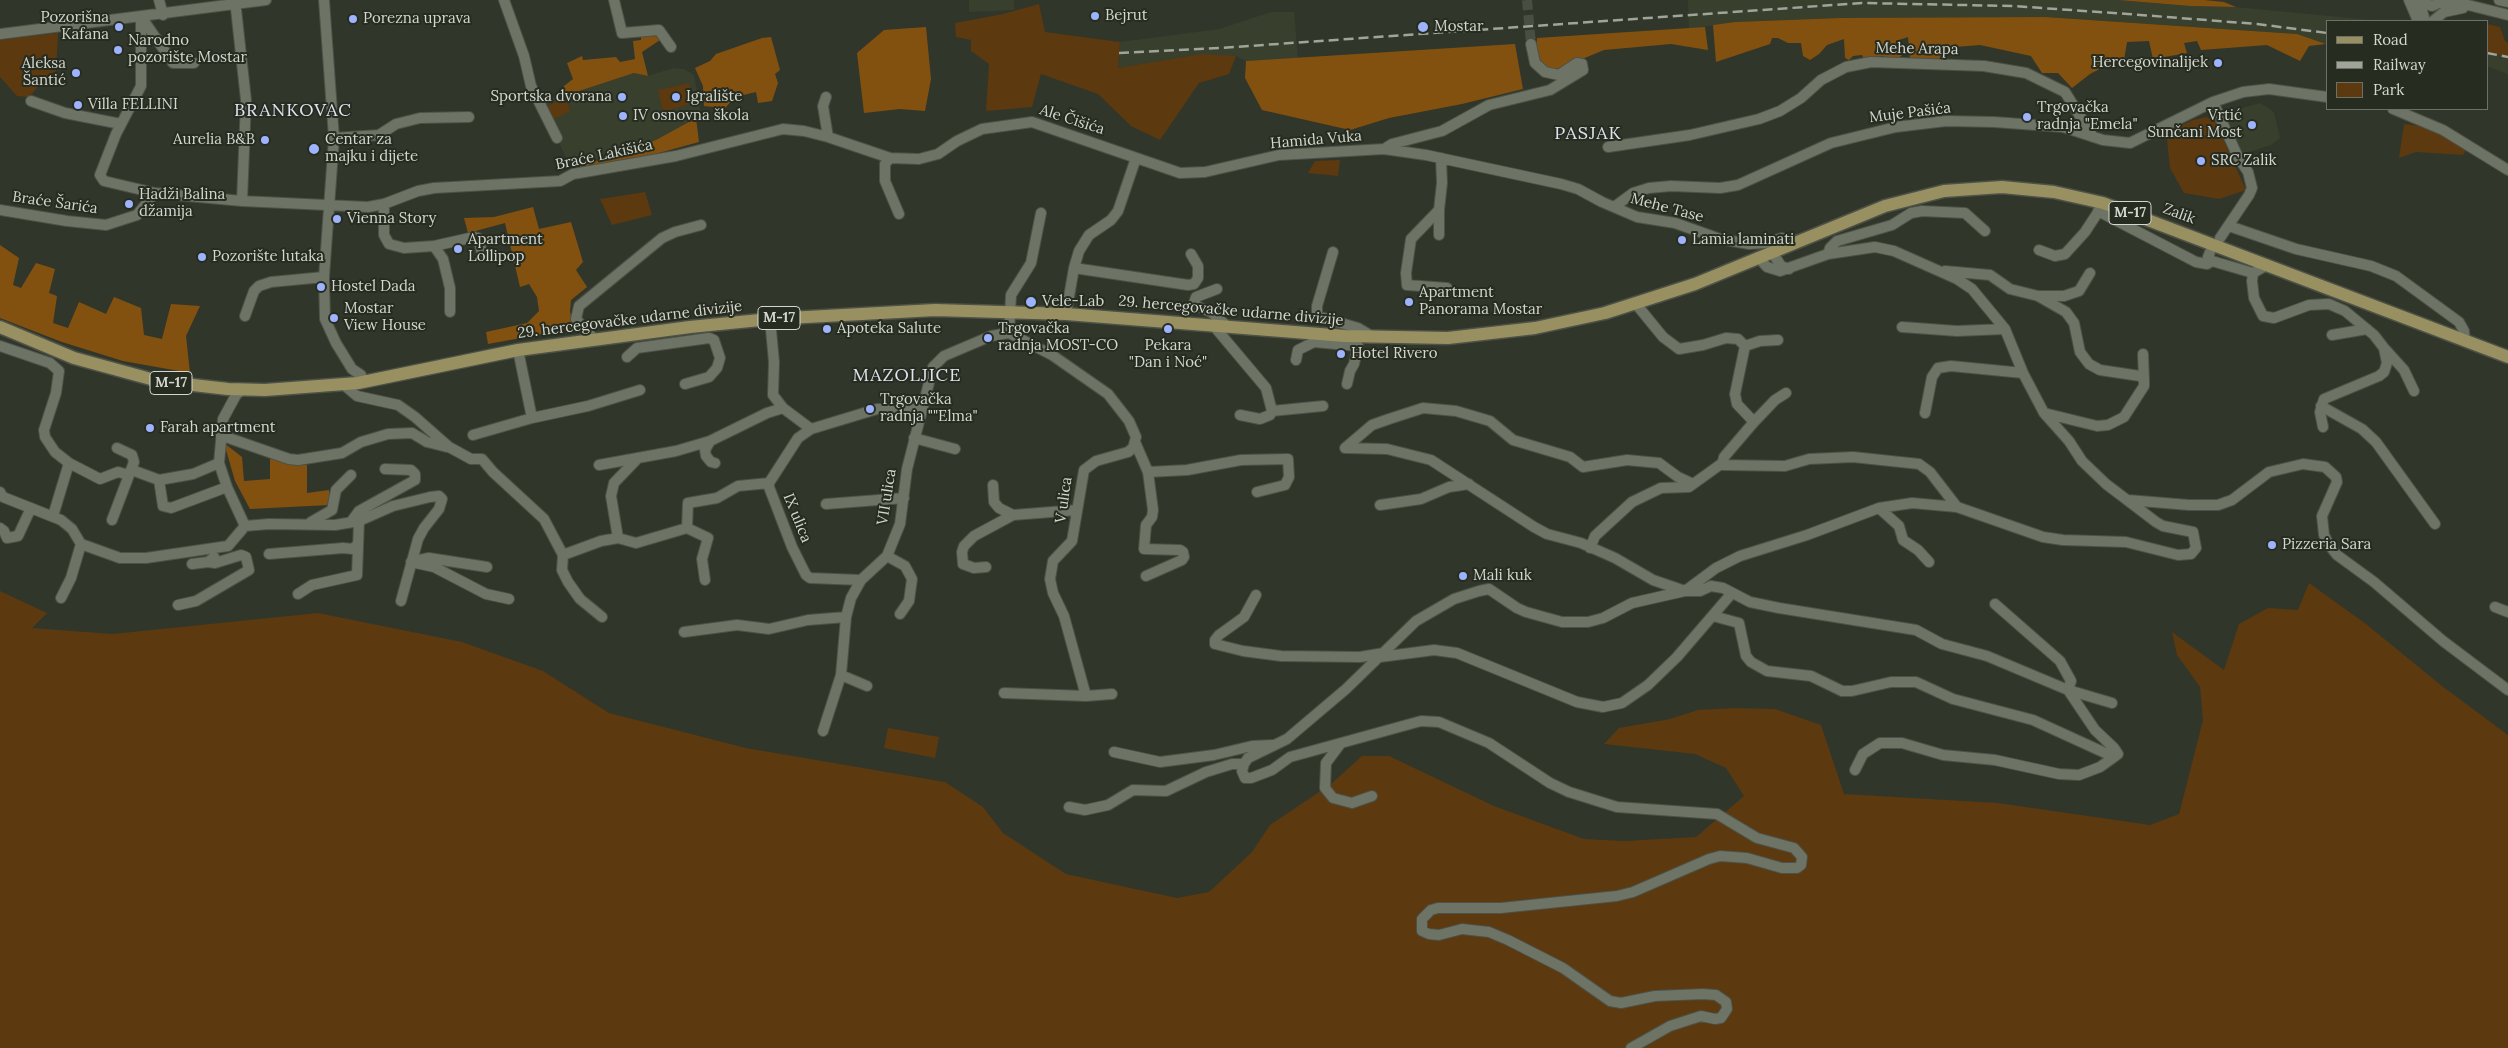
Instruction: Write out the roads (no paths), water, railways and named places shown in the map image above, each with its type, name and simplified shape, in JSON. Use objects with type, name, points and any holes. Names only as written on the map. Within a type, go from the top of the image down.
[{"type":"main road","name":"Zalik","points":[[1772,252],[1879,208],[1944,191],[1990,187],[2020,188],[2068,194],[2266,265],[2508,357]]},
{"type":"main road","name":"29. hercegovačke udarne divizije","points":[[0,327],[44,346],[97,365],[158,381],[243,389],[294,389],[344,385],[518,350],[690,327],[770,318],[936,310],[1066,314],[1227,326],[1315,338],[1374,337],[1425,339],[1496,334],[1566,322],[1636,304],[1772,252]]},
{"type":"street","points":[[159,0],[163,15]]},
{"type":"street","points":[[0,34],[163,15],[235,2],[266,0]]},
{"type":"street","points":[[324,0],[334,138],[324,277],[325,319],[330,334],[352,369],[361,375]]},
{"type":"street","points":[[504,0],[524,56],[531,86],[558,138]]},
{"type":"street","points":[[614,0],[622,33],[659,30],[671,47]]},
{"type":"street","points":[[2408,0],[2418,20]]},
{"type":"street","points":[[2499,0],[2508,2]]},
{"type":"street","points":[[235,2],[246,100],[247,133],[242,201]]},
{"type":"street","points":[[2418,2],[2426,6],[2442,3],[2471,6],[2508,16]]},
{"type":"street","points":[[2418,2],[2425,20]]},
{"type":"street","points":[[2426,20],[2442,3]]},
{"type":"street","points":[[2435,20],[2452,10],[2471,6]]},
{"type":"street","points":[[141,17],[173,64],[194,63]]},
{"type":"street","points":[[30,101],[65,113],[121,124],[141,86],[141,17]]},
{"type":"street","points":[[1384,149],[1392,144],[1442,131],[1489,105],[1550,90],[1583,70],[1582,64],[1573,64],[1563,73],[1552,75],[1539,68],[1535,63],[1531,44]]},
{"type":"street","name":"Mehe Arapa","points":[[1608,147],[1690,135],[1759,119],[1780,111],[1801,98],[1821,80],[1846,67],[1871,62],[1984,66],[2026,73],[2066,92],[2093,137]]},
{"type":"street","name":"Muje Pašića","points":[[1614,207],[1633,193],[1649,188],[1671,186],[1720,188],[1738,185],[1831,143],[1896,127],[1946,121],[1994,122],[2063,127],[2093,137],[2130,143],[2179,121],[2213,102],[2243,92],[2269,89],[2326,97]]},
{"type":"street","points":[[826,97],[823,106],[828,137]]},
{"type":"street","points":[[2213,102],[2238,157],[2248,172],[2252,188],[2250,195],[2220,238]]},
{"type":"street","points":[[2400,110],[2414,112],[2508,170]]},
{"type":"street","points":[[334,138],[379,135],[396,124],[420,118],[469,117]]},
{"type":"street","name":"Ale Čišića","points":[[828,137],[890,158],[927,158],[970,134],[1021,122],[1039,123],[1159,166]]},
{"type":"street","name":"Braće Lakišića","points":[[121,124],[100,175],[104,181],[155,193],[242,201],[368,207],[384,204],[418,190],[560,181],[573,174],[684,154],[778,131],[804,131],[828,137]]},
{"type":"street","name":"Hamida Vuka","points":[[1159,166],[1180,173],[1193,174],[1279,156],[1384,149],[1444,158]]},
{"type":"street","points":[[890,158],[885,164],[885,181],[899,214]]},
{"type":"street","points":[[1066,314],[1079,251],[1089,235],[1111,220],[1118,211],[1136,158]]},
{"type":"street","points":[[1439,235],[1439,210],[1444,158]]},
{"type":"street","name":"Mehe Tase","points":[[1444,158],[1561,184],[1578,189],[1637,216],[1674,223],[1735,242],[1749,244],[1766,243],[1782,238],[1794,242]]},
{"type":"street","name":"Braće Šarića","points":[[0,210],[67,222],[106,225],[137,215],[155,193]]},
{"type":"street","points":[[384,204],[384,234],[389,244],[404,248],[434,246],[474,237],[478,238],[482,253]]},
{"type":"street","points":[[2039,250],[2055,256],[2065,254],[2081,238],[2101,207],[2196,262],[2207,264],[2211,257],[2253,272],[2266,265]]},
{"type":"street","points":[[1439,210],[1412,239],[1406,273],[1407,284],[1447,288]]},
{"type":"street","points":[[1828,254],[1830,248],[1837,241],[1892,224],[1911,213],[1922,211],[1965,213],[1985,231]]},
{"type":"street","points":[[1041,213],[1031,262],[1011,295],[1009,333],[1052,355],[1108,394],[1134,430],[1135,442],[1148,472],[1153,510],[1152,517],[1146,525],[1144,549],[1180,550],[1183,552],[1184,557],[1182,560],[1146,576]]},
{"type":"street","points":[[594,339],[576,319],[579,306],[662,238],[675,232],[701,225]]},
{"type":"street","points":[[2229,226],[2296,249],[2371,266],[2396,276],[2459,322],[2464,331],[2465,341]]},
{"type":"street","points":[[434,246],[443,259],[450,288],[450,312]]},
{"type":"street","points":[[1684,591],[1716,568],[1740,556],[1807,535],[1879,508],[1923,503],[1957,507],[2043,537],[2063,540],[2132,543],[2178,555],[2191,554],[2196,543],[2193,532],[2163,526],[2093,473],[2044,413],[2023,373],[2005,329],[1972,289],[1939,271],[1894,251],[1875,247],[1828,254],[1780,271],[1762,264],[1758,257]]},
{"type":"street","points":[[1333,252],[1317,306],[1317,316],[1358,328],[1374,337]]},
{"type":"street","points":[[1772,252],[1781,266],[1790,269]]},
{"type":"street","points":[[1074,268],[1188,285],[1194,284],[1198,278],[1198,266],[1191,254]]},
{"type":"street","points":[[1939,271],[1990,275],[2010,289],[2038,296],[2064,296],[2079,291],[2090,273]]},
{"type":"street","points":[[2253,272],[2254,298],[2263,316],[2274,318],[2309,306],[2329,304],[2345,311],[2381,341],[2387,363],[2384,372],[2379,376],[2324,399],[2321,406],[2323,427]]},
{"type":"street","points":[[245,316],[254,291],[260,286],[271,282],[324,277]]},
{"type":"street","points":[[1217,289],[1196,297],[1194,302],[1196,306],[1211,312],[1227,326]]},
{"type":"street","points":[[2038,296],[2066,312],[2074,323],[2080,352],[2089,364],[2100,370],[2140,376],[2144,380]]},
{"type":"street","points":[[1636,304],[1663,337],[1679,349],[1703,345],[1726,338],[1738,339],[1745,346]]},
{"type":"street","points":[[770,318],[774,362],[773,395],[783,408],[810,429],[877,409],[920,409]]},
{"type":"street","points":[[1213,325],[1266,388],[1272,411]]},
{"type":"street","points":[[690,327],[691,340]]},
{"type":"street","points":[[1902,327],[1957,331],[2005,329]]},
{"type":"street","points":[[2332,334],[2367,329]]},
{"type":"street","name":"VII ulica","points":[[823,731],[840,675],[846,617],[851,598],[861,580],[887,556],[900,524],[907,469],[930,373],[937,362],[944,356],[991,336],[1009,333]]},
{"type":"street","points":[[627,357],[637,348],[710,338],[714,340],[720,358],[716,368],[709,377],[685,384]]},
{"type":"street","points":[[1296,360],[1298,350],[1315,338],[1358,346],[1347,384]]},
{"type":"street","points":[[1745,346],[1760,341],[1778,340]]},
{"type":"street","points":[[0,346],[55,366],[59,371],[56,393],[44,430],[45,437],[55,452],[70,463],[100,479],[111,473],[131,472],[158,480],[193,474],[219,464]]},
{"type":"street","points":[[39,360],[44,346]]},
{"type":"street","points":[[1745,346],[1735,394],[1737,404],[1754,422]]},
{"type":"street","points":[[2384,348],[2404,370],[2414,391]]},
{"type":"street","points":[[518,350],[532,418]]},
{"type":"street","points":[[2044,413],[2097,426],[2108,425],[2124,417],[2144,386],[2143,354]]},
{"type":"street","points":[[1925,413],[1932,377],[1938,368],[1951,366],[2023,373]]},
{"type":"street","points":[[344,385],[357,390],[366,386]]},
{"type":"street","points":[[344,385],[357,396],[398,405],[415,417],[449,447],[471,459],[482,459],[493,472],[544,519],[563,555],[562,570],[568,582],[580,600],[602,617]]},
{"type":"street","points":[[243,389],[236,395],[223,419],[220,435],[219,464],[226,487],[245,526]]},
{"type":"street","points":[[473,435],[532,418],[588,406],[640,390]]},
{"type":"street","points":[[1590,548],[1595,536],[1632,502],[1661,488],[1688,487],[1721,464],[1724,457],[1774,400],[1786,393]]},
{"type":"street","points":[[1240,415],[1260,419],[1270,415],[1272,411],[1323,406]]},
{"type":"street","points":[[2321,406],[2362,429],[2376,442],[2435,524]]},
{"type":"street","points":[[599,465],[676,451],[710,441],[766,413],[783,408]]},
{"type":"street","points":[[1684,591],[1654,580],[1614,558],[1547,534],[1521,521],[1491,497],[1442,466],[1416,455],[1387,449],[1345,448],[1372,426],[1389,419],[1423,408],[1456,411],[1490,421],[1513,440],[1570,457],[1583,467],[1627,460],[1659,463],[1678,477],[1693,484]]},
{"type":"street","name":"IX ulica","points":[[810,429],[798,438],[769,483],[792,547],[806,575],[810,578],[861,580]]},
{"type":"street","points":[[220,435],[289,459],[298,460],[342,453],[361,442],[388,434],[412,434],[427,442],[449,447]]},
{"type":"street","points":[[914,438],[956,449]]},
{"type":"street","points":[[710,441],[706,450],[706,456],[711,462],[715,463]]},
{"type":"street","name":"V ulica","points":[[1086,696],[1064,616],[1056,603],[1050,579],[1053,561],[1072,541],[1084,470],[1096,461],[1128,452],[1135,442]]},
{"type":"street","points":[[112,520],[134,462],[132,455],[117,448]]},
{"type":"street","points":[[1721,464],[1758,467],[1785,466],[1809,459],[1853,457],[1919,464],[1930,472],[1957,507]]},
{"type":"street","points":[[618,538],[610,496],[614,483],[638,458]]},
{"type":"street","points":[[1148,472],[1187,470],[1241,460],[1288,459],[1289,477],[1285,485],[1257,492]]},
{"type":"street","points":[[53,516],[70,463]]},
{"type":"street","points":[[2128,500],[2189,505],[2218,505],[2232,500],[2270,472],[2303,464],[2325,467],[2336,477],[2337,482],[2322,516],[2323,530],[2329,545],[2338,555],[2374,582],[2443,641],[2508,690]]},
{"type":"street","points":[[298,594],[312,585],[357,575],[358,544],[355,522],[359,510],[415,480],[415,474],[411,470],[385,469]]},
{"type":"street","points":[[308,524],[332,510],[336,490],[351,475]]},
{"type":"street","points":[[158,480],[163,506],[171,508],[226,487]]},
{"type":"street","points":[[687,528],[686,506],[688,503],[717,498],[738,486],[769,483]]},
{"type":"street","points":[[1380,505],[1421,499],[1449,486],[1469,484]]},
{"type":"street","points":[[993,485],[994,502],[999,508],[1014,514]]},
{"type":"street","points":[[0,492],[3,497],[53,516],[72,529],[81,544],[111,556],[146,558],[228,546]]},
{"type":"street","points":[[208,562],[228,546],[245,526],[335,525],[355,522],[393,506],[430,496],[439,496],[442,503],[424,528],[410,562],[401,601]]},
{"type":"street","points":[[826,504],[904,498]]},
{"type":"street","points":[[0,528],[4,531],[7,538],[18,536],[31,508]]},
{"type":"street","points":[[1879,508],[1899,526],[1903,540],[1918,550],[1930,562]]},
{"type":"street","points":[[986,568],[974,568],[963,564],[962,552],[964,546],[974,536],[1014,514],[1077,510]]},
{"type":"street","points":[[563,555],[618,538],[636,543],[687,528],[708,538],[702,559],[705,580]]},
{"type":"street","points":[[60,598],[71,578],[81,544]]},
{"type":"street","points":[[269,554],[343,548],[353,549],[358,544]]},
{"type":"street","points":[[178,605],[196,600],[249,570],[246,557],[241,555],[215,563],[192,564]]},
{"type":"street","points":[[887,556],[905,566],[912,579],[909,601],[900,614]]},
{"type":"street","points":[[410,562],[429,558],[488,567]]},
{"type":"street","points":[[410,562],[434,568],[486,594],[509,599]]},
{"type":"street","points":[[1631,1048],[1670,1026],[1701,1016],[1716,1020],[1721,1018],[1727,1009],[1726,1002],[1716,995],[1703,994],[1655,996],[1621,1003],[1610,1001],[1563,968],[1508,940],[1489,932],[1462,929],[1439,935],[1429,934],[1422,931],[1422,919],[1431,910],[1438,908],[1501,908],[1617,896],[1632,892],[1720,856],[1747,858],[1782,868],[1797,868],[1801,865],[1800,854],[1794,848],[1757,838],[1717,814],[1617,807],[1569,792],[1550,783],[1489,743],[1445,723],[1421,721],[1342,742],[1290,757],[1272,770],[1251,778],[1245,778],[1242,772],[1248,758],[1276,745],[1346,689],[1383,655],[1403,631],[1416,621],[1454,599],[1490,589],[1526,612],[1562,622],[1588,622],[1604,618],[1632,603],[1684,591],[1700,591],[1712,586],[1750,602],[1916,630],[1942,644],[1987,656],[2068,690],[2112,703]]},
{"type":"street","points":[[1256,596],[1244,617],[1219,635],[1215,640],[1215,644],[1243,651],[1281,656],[1360,657],[1434,650],[1457,653],[1577,702],[1603,707],[1622,703],[1648,685],[1676,657],[1732,593]]},
{"type":"street","points":[[1855,770],[1863,754],[1880,743],[1902,743],[1943,755],[1995,760],[2059,774],[2079,775],[2100,767],[2118,754],[2095,730],[2068,690],[2070,681],[2060,661],[1995,604]]},
{"type":"street","points":[[2495,607],[2508,612]]},
{"type":"street","points":[[1713,616],[1739,623],[1746,656],[1751,662],[1767,671],[1811,676],[1842,691],[1852,691],[1891,682],[1916,682],[1953,699],[2033,720],[2114,758]]},
{"type":"street","points":[[684,632],[737,625],[769,629],[808,620],[846,617]]},
{"type":"street","points":[[840,675],[867,686]]},
{"type":"street","points":[[1004,693],[1086,696],[1112,694]]},
{"type":"street","points":[[1342,742],[1326,763],[1325,788],[1333,798],[1352,803],[1372,796]]},
{"type":"street","points":[[1114,752],[1160,762],[1214,756],[1252,746],[1276,745]]},
{"type":"street","points":[[1069,807],[1085,810],[1108,804],[1133,790],[1166,791],[1206,772],[1232,764],[1244,764]]},
{"type":"tunnel","points":[[1527,0],[1531,44]]},
{"type":"railway","points":[[1119,53],[1220,48],[1862,3],[2013,6],[2257,24],[2326,33]]},
{"type":"railway","points":[[2488,53],[2508,57]]},
{"type":"place","name":"Bejrut","points":[[1095,16]]},
{"type":"place","name":"Porezna uprava","points":[[353,19]]},
{"type":"place","name":"Pozorišna Kafana","points":[[119,27]]},
{"type":"place","name":"Mostar","points":[[1423,27]]},
{"type":"place","name":"Narodno pozorište Mostar","points":[[118,50]]},
{"type":"place","name":"Hercegovinalijek","points":[[2218,63]]},
{"type":"place","name":"Aleksa Šantić","points":[[76,73]]},
{"type":"place","name":"Sportska dvorana","points":[[622,97]]},
{"type":"place","name":"Igralište","points":[[676,97]]},
{"type":"place","name":"Villa FELLINI","points":[[78,105]]},
{"type":"place","name":"IV osnovna škola","points":[[623,116]]},
{"type":"place","name":"Trgovačka radnja \"Emela\"","points":[[2027,117]]},
{"type":"place","name":"Vrtić Sunčani Most","points":[[2252,125]]},
{"type":"place","name":"Aurelia B&B","points":[[265,140]]},
{"type":"place","name":"Centar za majku i dijete","points":[[314,149]]},
{"type":"place","name":"SRC Zalik","points":[[2201,161]]},
{"type":"place","name":"Hadži Balina džamija","points":[[129,204]]},
{"type":"place","name":"Vienna Story","points":[[337,219]]},
{"type":"place","name":"Lamia laminati","points":[[1682,240]]},
{"type":"place","name":"Apartment Lollipop","points":[[458,249]]},
{"type":"place","name":"Pozorište lutaka","points":[[202,257]]},
{"type":"place","name":"Hostel Dada","points":[[321,287]]},
{"type":"place","name":"Vele-Lab","points":[[1031,302]]},
{"type":"place","name":"Apartment Panorama Mostar","points":[[1409,302]]},
{"type":"place","name":"Mostar View House","points":[[334,318]]},
{"type":"place","name":"Apoteka Salute","points":[[827,329]]},
{"type":"place","name":"Pekara \"Dan i Noć\"","points":[[1168,329]]},
{"type":"place","name":"Trgovačka radnja MOST-CO","points":[[988,338]]},
{"type":"place","name":"Hotel Rivero","points":[[1341,354]]},
{"type":"place","name":"Trgovačka radnja \"\"Elma\"","points":[[870,409]]},
{"type":"place","name":"Farah apartment","points":[[150,428]]},
{"type":"place","name":"Pizzeria Sara","points":[[2272,545]]},
{"type":"place","name":"Mali kuk","points":[[1463,576]]},
{"type":"district","name":"BRANKOVAC","points":[[293,111]]},
{"type":"district","name":"PASJAK","points":[[1588,134]]},
{"type":"district","name":"MAZOLJICE","points":[[907,376]]}]
